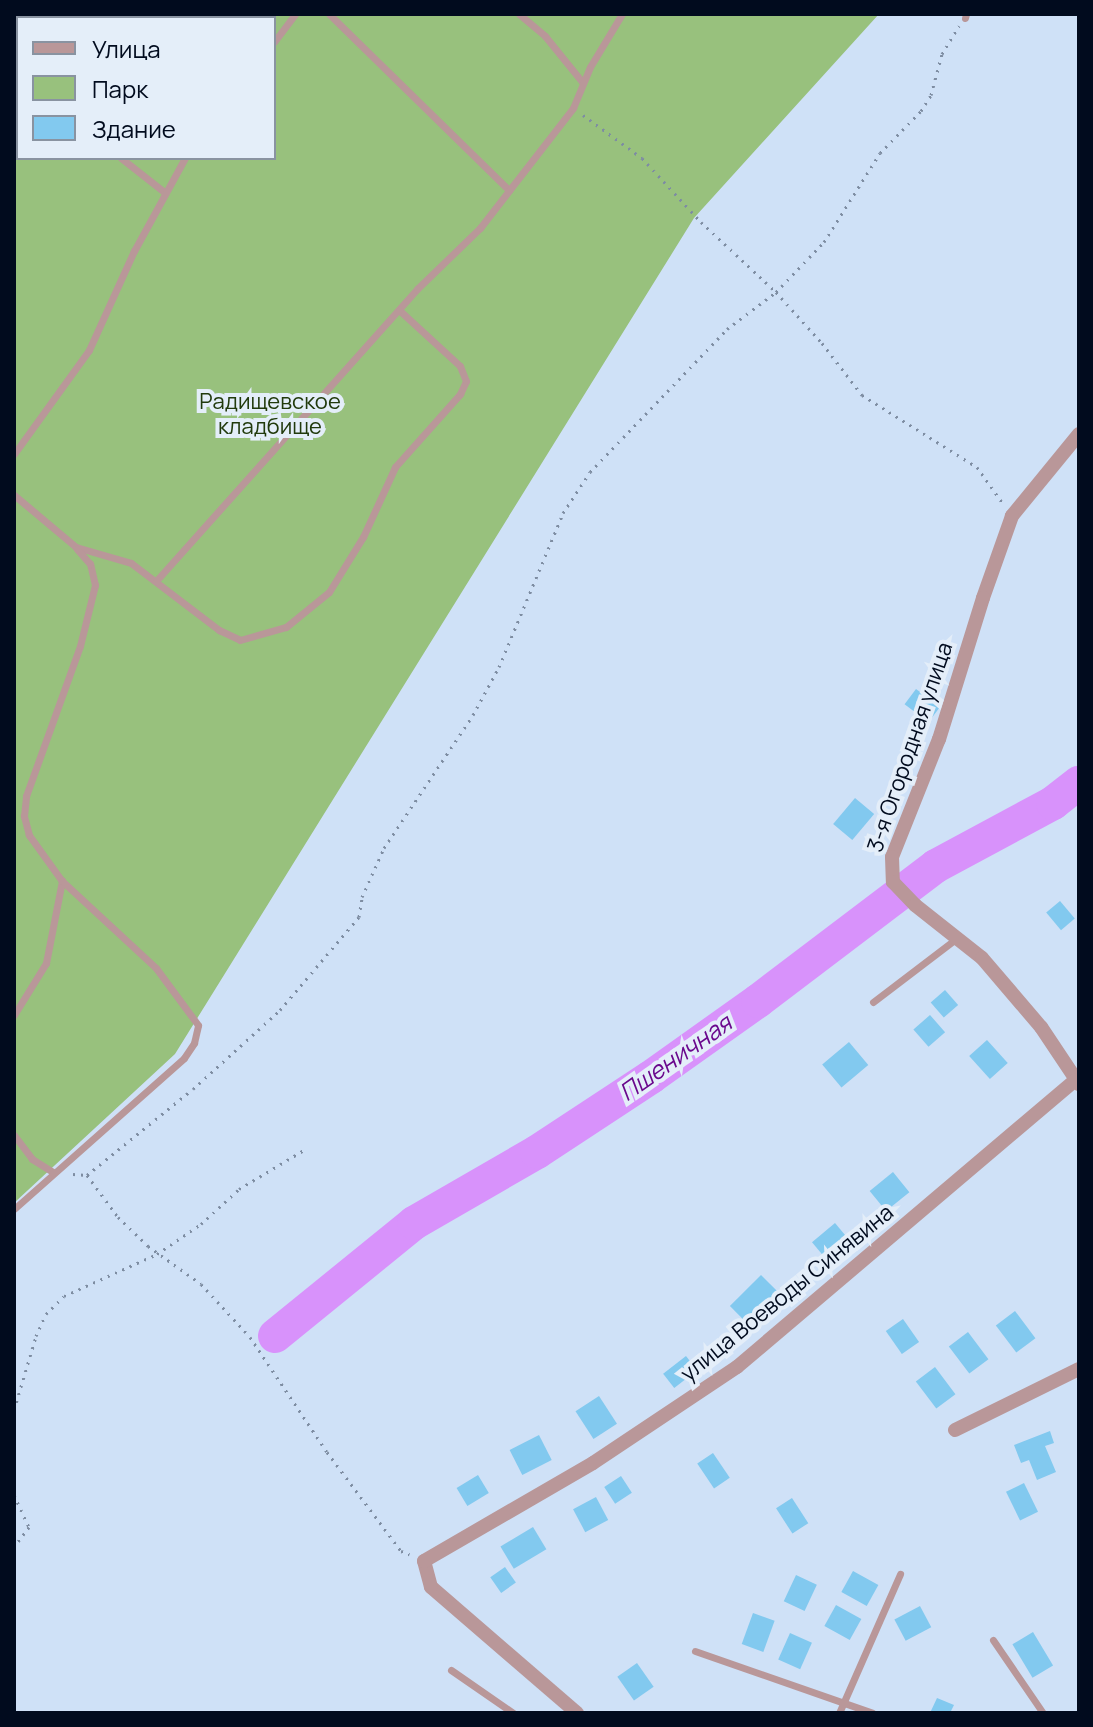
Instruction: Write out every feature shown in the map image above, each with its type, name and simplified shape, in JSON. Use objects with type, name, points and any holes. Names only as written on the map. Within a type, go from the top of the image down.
[{"type":"street","name":"3-я Огородная улица","points":[[1077,1082],[1041,1027],[982,958],[915,905],[893,882],[892,857],[939,739],[1012,516],[1079,434]]},
{"type":"street","name":"улица Воеводы Синявина","points":[[424,1561],[593,1463],[737,1367],[1077,1082]]},
{"type":"street","points":[[955,1430],[1079,1369]]},
{"type":"street","points":[[424,1561],[431,1587],[577,1713]]},
{"type":"lane","points":[[276,39],[295,14]]},
{"type":"lane","points":[[329,14],[509,190]]},
{"type":"lane","points":[[519,14],[545,36],[583,83]]},
{"type":"lane","points":[[156,581],[399,310],[480,228],[573,108],[583,83],[622,14]]},
{"type":"lane","points":[[124,160],[164,192]]},
{"type":"lane","points":[[15,450],[89,350],[164,192],[184,160]]},
{"type":"lane","points":[[76,547],[131,563],[219,630],[240,640],[286,627],[329,592],[363,537],[395,467],[460,394],[466,381],[460,366],[399,310]]},
{"type":"lane","points":[[14,495],[76,547],[90,564],[95,585],[80,646],[26,796],[24,816],[29,835],[62,881],[156,968],[198,1025],[194,1043],[184,1058],[14,1209]]},
{"type":"lane","points":[[14,1015],[46,963],[62,881]]},
{"type":"lane","points":[[873,1002],[957,938]]},
{"type":"lane","points":[[14,1135],[32,1159],[53,1172]]},
{"type":"lane","points":[[839,1713],[900,1574]]},
{"type":"lane","points":[[993,1640],[1043,1713]]},
{"type":"lane","points":[[695,1651],[873,1713]]},
{"type":"lane","points":[[451,1670],[513,1713]]},
{"type":"path","points":[[53,1172],[87,1175],[193,1089],[280,1010],[359,917],[362,897],[384,848],[473,715],[499,667],[563,513],[590,472],[727,329],[776,292],[824,242],[891,139],[921,111],[931,95],[951,36],[966,16]]},
{"type":"path","points":[[573,108],[642,158],[701,222],[776,292],[822,343],[862,395],[977,467],[1012,516]]},
{"type":"path","points":[[14,1410],[36,1336],[46,1314],[64,1296],[157,1254],[201,1224],[239,1189],[304,1150]]},
{"type":"path","points":[[87,1175],[118,1217],[157,1254],[201,1284],[250,1337],[327,1452],[401,1551],[424,1561]]},
{"type":"path","points":[[14,1495],[29,1527],[25,1537],[14,1547]]},
{"type":"green space","name":"Радищевское кладбище","points":[[14,14],[879,14],[694,218],[175,1054],[14,1203]]},
{"type":"building","points":[[916,689],[940,707],[929,722],[905,704]]},
{"type":"building","points":[[855,798],[874,814],[852,840],[833,824]]},
{"type":"building","points":[[1060,901],[1075,919],[1061,930],[1046,913]]},
{"type":"building","points":[[945,990],[958,1005],[944,1018],[931,1002]]},
{"type":"building","points":[[930,1015],[945,1032],[928,1047],[913,1029]]},
{"type":"building","points":[[987,1040],[1008,1063],[990,1079],[969,1056]]},
{"type":"building","points":[[849,1042],[868,1065],[841,1087],[822,1064]]},
{"type":"building","points":[[893,1172],[909,1192],[886,1211],[870,1191]]},
{"type":"building","points":[[835,1223],[852,1243],[829,1262],[812,1242]]},
{"type":"building","points":[[761,1275],[780,1294],[749,1325],[730,1306]]},
{"type":"building","points":[[1015,1311],[1035,1338],[1016,1353],[996,1325]]},
{"type":"building","points":[[903,1319],[919,1342],[902,1354],[886,1331]]},
{"type":"building","points":[[968,1332],[988,1359],[969,1374],[949,1346]]},
{"type":"building","points":[[686,1356],[697,1370],[674,1388],[663,1374]]},
{"type":"building","points":[[935,1367],[955,1394],[936,1409],[916,1381]]},
{"type":"building","points":[[599,1396],[617,1424],[593,1439],[576,1411]]},
{"type":"building","points":[[1050,1431],[1054,1443],[1045,1446],[1056,1472],[1037,1480],[1029,1460],[1021,1463],[1014,1445]]},
{"type":"building","points":[[539,1435],[552,1460],[522,1475],[510,1450]]},
{"type":"building","points":[[713,1453],[730,1478],[714,1488],[697,1464]]},
{"type":"building","points":[[478,1475],[489,1493],[467,1506],[457,1488]]},
{"type":"building","points":[[621,1476],[632,1493],[615,1504],[604,1487]]},
{"type":"building","points":[[1024,1483],[1038,1512],[1020,1521],[1006,1492]]},
{"type":"building","points":[[596,1497],[608,1520],[585,1532],[573,1509]]},
{"type":"building","points":[[792,1498],[808,1523],[792,1534],[776,1508]]},
{"type":"building","points":[[533,1527],[546,1549],[514,1569],[500,1547]]},
{"type":"building","points":[[505,1567],[516,1583],[501,1593],[490,1577]]},
{"type":"building","points":[[853,1571],[878,1585],[867,1606],[841,1592]]},
{"type":"building","points":[[796,1575],[817,1585],[805,1611],[784,1601]]},
{"type":"building","points":[[836,1605],[861,1619],[850,1640],[824,1626]]},
{"type":"building","points":[[920,1606],[931,1627],[906,1641],[894,1620]]},
{"type":"building","points":[[753,1613],[775,1621],[763,1652],[742,1644]]},
{"type":"building","points":[[1033,1632],[1053,1665],[1033,1678],[1012,1644]]},
{"type":"building","points":[[790,1633],[812,1643],[800,1669],[778,1659]]},
{"type":"building","points":[[637,1663],[654,1687],[634,1701],[617,1677]]},
{"type":"building","points":[[937,1698],[954,1705],[950,1713],[930,1713]]},
{"type":"waterway","name":"Пшеничная","points":[[275,1336],[414,1223],[537,1152],[651,1077],[758,1001],[936,866],[1053,803],[1079,783]]}]
